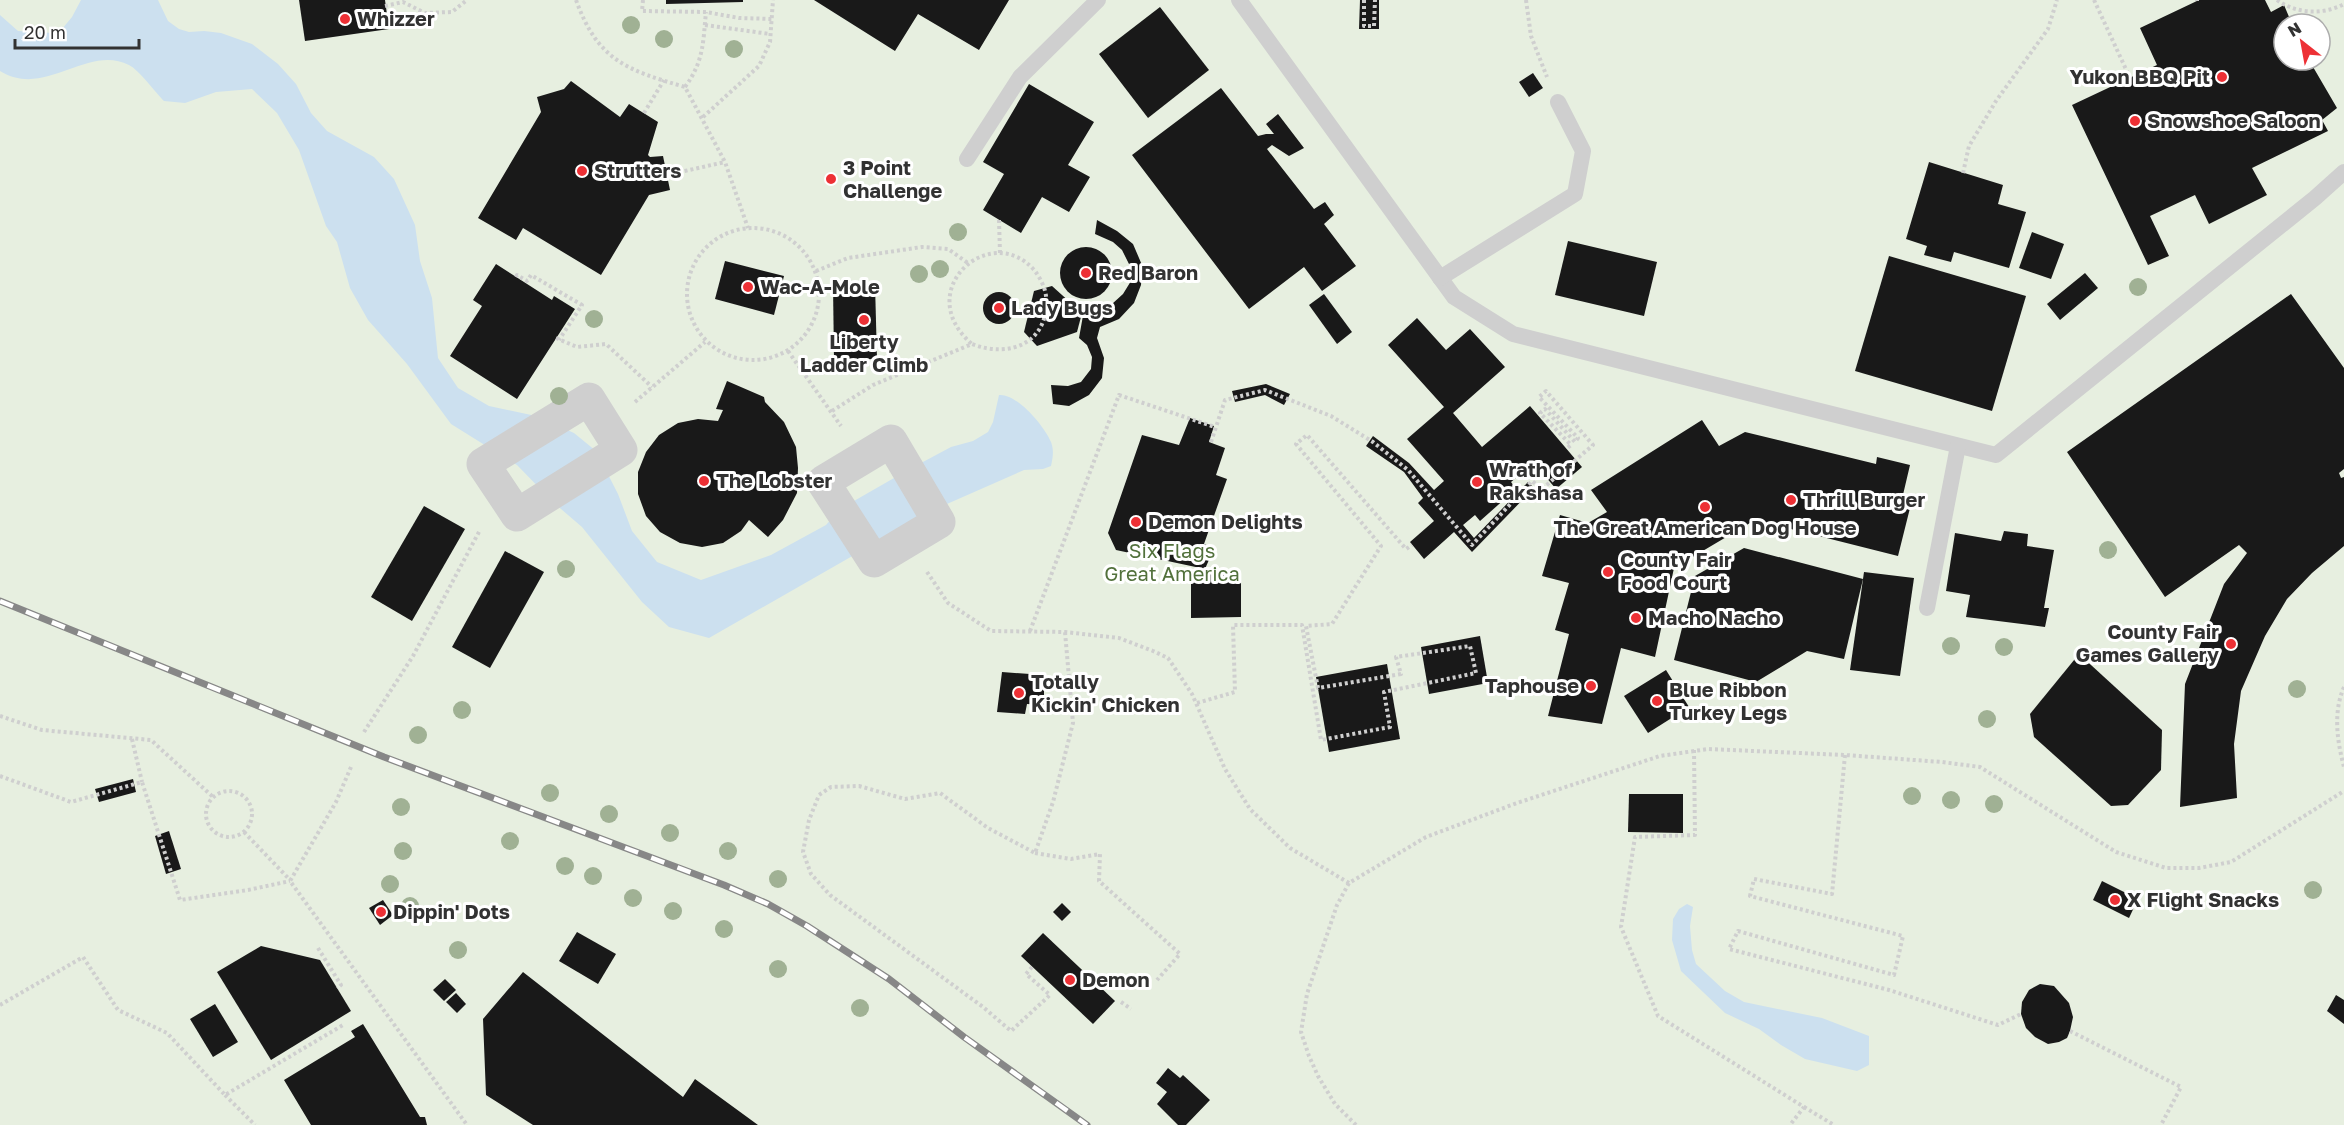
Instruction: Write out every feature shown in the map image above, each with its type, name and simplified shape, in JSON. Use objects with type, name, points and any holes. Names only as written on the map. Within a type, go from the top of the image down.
[{"type":"street","points":[[589,399],[621,450],[517,515],[500,492],[483,464],[589,399]]},
{"type":"street","points":[[891,441],[939,522],[908,541],[874,561],[823,482],[891,441]]},
{"type":"lane","points":[[967,159],[1020,77],[1098,0]]},
{"type":"lane","points":[[1239,0],[1454,297],[1513,334],[1996,455],[2315,198],[2344,172]]},
{"type":"lane","points":[[1440,278],[1575,194],[1583,151],[1558,102]]},
{"type":"lane","points":[[1927,608],[1958,446]]},
{"type":"path","points":[[385,6],[403,3],[425,14],[452,12],[467,0]]},
{"type":"path","points":[[576,0],[592,37],[611,57],[644,74],[685,87],[725,162],[748,228]]},
{"type":"path","points":[[642,0],[642,11],[706,12],[739,18],[772,19]]},
{"type":"path","points":[[703,117],[759,66],[770,42],[773,0]]},
{"type":"path","points":[[1364,0],[1364,26],[1374,26],[1375,0]]},
{"type":"path","points":[[1526,0],[1531,36],[1558,102]]},
{"type":"path","points":[[1963,173],[1970,146],[1996,101],[2048,29],[2057,0]]},
{"type":"path","points":[[2277,0],[2284,5],[2317,13],[2335,9],[2344,4]]},
{"type":"path","points":[[2094,1],[2130,78]]},
{"type":"path","points":[[685,87],[694,75],[703,51],[706,12]]},
{"type":"path","points":[[705,26],[770,34]]},
{"type":"path","points":[[644,113],[664,80]]},
{"type":"path","points":[[667,175],[725,162]]},
{"type":"path","points":[[999,220],[1000,253]]},
{"type":"path","points":[[748,228],[770,230],[789,239],[805,252],[816,271],[820,294],[817,316],[806,336],[788,351],[768,360],[745,361],[724,355],[705,342],[692,323],[686,302],[687,281],[695,260],[709,244],[727,233],[748,228]]},
{"type":"path","points":[[816,271],[848,258],[922,247],[948,249],[968,263]]},
{"type":"path","points":[[1000,253],[1015,256],[1030,265],[1040,277],[1046,293],[1046,309],[1041,325],[1031,338],[1018,347],[995,350],[972,344],[960,334],[952,320],[949,304],[951,289],[957,274],[968,263],[983,256],[1000,253]]},
{"type":"path","points":[[516,277],[517,275],[527,281],[531,275],[582,306],[557,339],[577,347],[606,344],[652,387]]},
{"type":"path","points":[[607,427],[705,342]]},
{"type":"path","points":[[832,411],[873,385],[972,344]]},
{"type":"path","points":[[788,351],[832,411],[862,459]]},
{"type":"path","points":[[1211,442],[1225,400],[1265,390],[1331,416],[1373,442],[1408,470],[1472,544],[1532,481],[1542,489],[1593,445],[1546,391],[1539,397],[1578,438],[1575,442],[1545,409],[1540,413],[1570,446],[1566,449]]},
{"type":"path","points":[[1030,631],[1119,395],[1215,427]]},
{"type":"path","points":[[1197,703],[1235,692],[1233,625],[1302,626],[1321,740],[1390,727],[1384,692],[1476,673],[1470,646],[1396,657],[1401,674],[1318,688],[1306,626],[1332,624],[1381,546],[1296,444],[1307,435],[1406,549],[1412,545]]},
{"type":"path","points":[[364,732],[413,656],[500,492]]},
{"type":"path","points":[[908,541],[948,603],[991,631],[1065,632],[1119,638],[1168,658],[1197,703],[1225,770],[1250,809],[1290,848],[1349,883]]},
{"type":"path","points":[[1035,853],[1053,802],[1073,723],[1065,632]]},
{"type":"path","points":[[2344,687],[2340,696],[2337,740],[2344,767]]},
{"type":"path","points":[[0,716],[42,730],[151,740],[213,797]]},
{"type":"path","points":[[132,739],[142,782],[180,900],[290,881],[336,802],[351,767]]},
{"type":"path","points":[[1694,750],[1695,835],[1635,837],[1621,927],[1658,1016],[1834,1125]]},
{"type":"path","points":[[1356,1125],[1335,1104],[1318,1076],[1301,1032],[1307,994],[1337,905],[1349,883],[1426,837],[1517,803],[1660,756],[1694,750],[1845,755],[1980,766],[2116,852],[2166,868],[2199,868],[2231,862],[2344,791]]},
{"type":"path","points":[[1845,755],[1832,894],[1754,879],[1750,896],[1903,936],[1894,975],[1738,932],[1729,949],[1889,990],[1998,1024],[2021,1014]]},
{"type":"path","points":[[0,776],[71,802],[142,782]]},
{"type":"path","points":[[1032,967],[1026,974],[1050,995],[1011,1031],[983,1007],[830,895],[811,874],[803,852],[809,820],[819,795],[831,787],[859,786],[904,799],[940,793],[988,828],[1035,853],[1071,859],[1100,854],[1099,881],[1180,954],[1157,980]]},
{"type":"path","points":[[226,790],[234,791],[247,798],[253,812],[249,827],[244,832],[229,837],[221,836],[208,826],[205,811],[213,797],[226,790]]},
{"type":"path","points":[[244,832],[290,881],[467,1125]]},
{"type":"path","points":[[318,948],[341,986],[337,988]]},
{"type":"path","points":[[0,1005],[83,957],[117,1010],[167,1033],[255,1125]]},
{"type":"path","points":[[1121,1002],[1131,1010]]},
{"type":"path","points":[[225,1095],[343,1025]]},
{"type":"path","points":[[2070,1031],[2181,1087],[2161,1125]]},
{"type":"path","points":[[1790,1125],[1804,1107]]},
{"type":"green space","name":"Six Flags Great America","points":[[0,0],[2344,0],[2344,1125],[0,1125]]},
{"type":"water","points":[[81,0],[158,0],[168,21],[179,29],[189,32],[221,33],[252,44],[278,64],[296,84],[311,113],[327,131],[374,157],[394,179],[415,225],[420,261],[432,298],[438,358],[458,388],[489,406],[536,416],[574,433],[596,451],[618,494],[632,531],[657,562],[701,580],[771,555],[826,525],[840,509],[908,470],[951,447],[973,441],[988,432],[993,422],[999,395],[1014,399],[1022,405],[1043,428],[1052,445],[1051,466],[1024,470],[931,511],[709,638],[669,627],[642,602],[582,527],[554,503],[517,465],[451,424],[407,364],[368,320],[350,288],[337,242],[326,226],[299,150],[277,113],[252,89],[216,92],[185,103],[164,101],[133,68],[113,60],[97,61],[33,79],[17,78],[0,71],[0,15],[18,31],[53,33],[62,29]]},
{"type":"water","points":[[1687,904],[1693,907],[1690,926],[1696,964],[1725,991],[1744,1002],[1822,1018],[1869,1036],[1869,1065],[1857,1071],[1805,1059],[1759,1029],[1725,1013],[1681,971],[1672,940],[1673,919],[1679,909]]},
{"type":"building","name":"Whizzer","points":[[299,0],[385,0],[389,29],[305,41]]},
{"type":"building","points":[[666,0],[743,0],[743,2],[666,4]]},
{"type":"building","points":[[814,0],[1009,0],[979,50],[918,14],[895,51]]},
{"type":"building","points":[[1360,0],[1379,0],[1379,29],[1359,29]]},
{"type":"building","points":[[2199,0],[2265,0],[2271,12],[2284,5],[2287,12],[2272,12],[2272,72],[2316,72],[2337,108],[2322,120],[2328,131],[2252,168],[2267,195],[2209,224],[2195,195],[2150,216],[2169,256],[2148,265],[2072,105],[2157,65],[2140,28]]},
{"type":"building","points":[[1160,7],[1209,70],[1148,118],[1099,54]]},
{"type":"building","points":[[1533,73],[1543,88],[1529,97],[1519,82]]},
{"type":"building","points":[[571,81],[620,117],[629,104],[658,122],[648,155],[650,157],[663,156],[670,190],[649,195],[601,275],[523,228],[516,240],[478,218],[541,112],[537,97],[564,89]]},
{"type":"building","points":[[1029,84],[1094,122],[1068,165],[1090,177],[1069,212],[1042,197],[1021,233],[983,210],[1004,174],[983,162]]},
{"type":"building","points":[[1221,88],[1258,136],[1274,134],[1266,124],[1278,114],[1304,148],[1289,156],[1272,145],[1267,149],[1314,209],[1325,202],[1334,215],[1324,224],[1356,266],[1322,291],[1304,267],[1249,309],[1132,155]]},
{"type":"building","points":[[1929,162],[2003,185],[1998,204],[2026,212],[2009,268],[1954,252],[1951,262],[1924,255],[1927,246],[1906,239]]},
{"type":"building","points":[[1097,220],[1117,231],[1133,244],[1142,265],[1141,285],[1134,303],[1119,319],[1100,327],[1097,338],[1104,358],[1102,378],[1089,395],[1069,406],[1053,404],[1051,385],[1068,386],[1081,382],[1091,369],[1092,357],[1087,345],[1079,338],[1084,310],[1100,311],[1112,304],[1123,294],[1131,281],[1129,264],[1122,250],[1113,242],[1095,234]]},
{"type":"building","points":[[2032,232],[2064,244],[2051,279],[2019,268]]},
{"type":"building","points":[[1568,241],[1657,262],[1644,316],[1555,295]]},
{"type":"building","name":"Red Baron","points":[[1081,247],[1091,247],[1105,254],[1112,273],[1105,292],[1091,299],[1081,299],[1071,295],[1064,288],[1060,278],[1060,268],[1064,258],[1071,251]]},
{"type":"building","points":[[1889,256],[2026,296],[1992,411],[1855,371]]},
{"type":"building","points":[[725,261],[784,276],[774,315],[715,299]]},
{"type":"building","points":[[496,264],[552,300],[554,296],[575,309],[517,399],[450,356],[482,306],[473,300]]},
{"type":"building","points":[[2085,273],[2098,288],[2060,320],[2047,304]]},
{"type":"building","points":[[875,284],[877,359],[834,360],[833,285]]},
{"type":"building","points":[[1052,286],[1082,313],[1077,332],[1037,346],[1024,332],[1034,291]]},
{"type":"building","name":"Lady Bugs","points":[[999,292],[1010,297],[1015,308],[1010,319],[999,324],[988,319],[983,308],[988,297]]},
{"type":"building","points":[[1324,294],[1352,332],[1337,344],[1309,305]]},
{"type":"building","points":[[2291,294],[2344,368],[2344,469],[2339,473],[2341,478],[2344,477],[2344,546],[2312,573],[2287,599],[2265,636],[2241,691],[2234,744],[2237,798],[2180,807],[2185,684],[2224,584],[2247,553],[2239,545],[2165,597],[2067,452]]},
{"type":"building","name":"Wrath of Rakshasa","points":[[1417,318],[1446,350],[1470,329],[1505,367],[1453,413],[1482,447],[1530,406],[1582,467],[1556,489],[1534,463],[1511,482],[1516,489],[1480,521],[1475,515],[1463,525],[1474,538],[1528,482],[1534,488],[1472,552],[1454,532],[1424,559],[1410,542],[1434,521],[1418,503],[1423,498],[1404,472],[1366,446],[1373,436],[1409,463],[1434,490],[1444,481],[1407,439],[1444,407],[1388,345]]},
{"type":"building","name":"The Lobster","points":[[727,381],[764,397],[765,402],[784,422],[796,447],[797,493],[783,520],[768,537],[749,520],[741,531],[723,543],[702,547],[680,543],[660,532],[646,516],[638,494],[638,472],[646,452],[659,435],[678,423],[698,419],[718,421],[723,410],[716,409]]},
{"type":"building","points":[[1266,384],[1290,394],[1284,405],[1265,395],[1235,402],[1232,391]]},
{"type":"building","points":[[1190,418],[1214,426],[1209,442],[1225,448],[1216,475],[1227,479],[1204,544],[1214,548],[1205,569],[1116,550],[1108,533],[1142,435],[1179,445]]},
{"type":"building","name":"County Fair Food Court","points":[[1702,420],[1719,446],[1745,432],[1876,464],[1877,457],[1910,465],[1902,499],[1912,500],[1898,556],[1755,520],[1674,568],[1655,657],[1621,648],[1602,724],[1548,716],[1569,634],[1555,630],[1569,583],[1542,576],[1560,515],[1588,523],[1607,512],[1591,490]]},
{"type":"building","points":[[424,506],[465,529],[412,621],[371,597]]},
{"type":"building","points":[[2004,531],[2028,534],[2027,546],[2054,550],[2044,608],[2049,608],[2045,627],[1966,617],[1970,595],[1946,591],[1955,533],[2001,541]]},
{"type":"building","points":[[1744,548],[1863,579],[1844,659],[1807,651],[1756,682],[1674,660],[1695,576]]},
{"type":"building","points":[[505,551],[544,572],[490,668],[452,647]]},
{"type":"building","points":[[1864,572],[1914,578],[1900,676],[1850,670]]},
{"type":"building","points":[[1241,573],[1241,617],[1191,618],[1191,574]]},
{"type":"building","points":[[1480,636],[1488,683],[1429,694],[1421,647]]},
{"type":"building","points":[[2079,654],[2162,730],[2161,770],[2128,805],[2111,806],[2034,737],[2030,714]]},
{"type":"building","points":[[1387,664],[1400,739],[1329,752],[1316,677]]},
{"type":"building","name":"Blue Ribbon Turkey Legs","points":[[1666,670],[1689,707],[1648,733],[1624,696]]},
{"type":"building","points":[[1002,672],[1044,675],[1044,705],[1027,704],[1025,714],[997,712]]},
{"type":"building","points":[[133,779],[136,792],[99,802],[95,789]]},
{"type":"building","points":[[1629,794],[1683,794],[1683,833],[1628,832]]},
{"type":"building","points":[[169,831],[181,869],[166,874],[155,836]]},
{"type":"building","name":"X Flight Snacks","points":[[2102,881],[2138,899],[2129,918],[2093,900]]},
{"type":"building","name":"Dippin' Dots","points":[[383,900],[393,915],[380,925],[369,908]]},
{"type":"building","points":[[1062,903],[1071,912],[1062,921],[1053,912]]},
{"type":"building","points":[[577,932],[616,954],[598,984],[559,961]]},
{"type":"building","name":"Demon","points":[[1043,933],[1115,1001],[1093,1024],[1021,956]]},
{"type":"building","points":[[261,946],[320,960],[351,1011],[271,1060],[217,972]]},
{"type":"building","points":[[523,972],[683,1097],[695,1079],[758,1125],[533,1125],[486,1095],[483,1019]]},
{"type":"building","points":[[445,979],[456,990],[444,1001],[433,990]]},
{"type":"building","points":[[2040,984],[2054,986],[2069,1003],[2073,1017],[2070,1031],[2067,1038],[2059,1042],[2048,1044],[2035,1037],[2026,1028],[2021,1014],[2022,1002],[2029,990]]},
{"type":"building","points":[[456,993],[466,1004],[457,1013],[446,1002]]},
{"type":"building","points":[[2336,995],[2344,1000],[2344,1024],[2327,1011]]},
{"type":"building","points":[[215,1004],[238,1042],[213,1057],[190,1019]]},
{"type":"building","points":[[363,1024],[420,1117],[425,1117],[427,1125],[311,1125],[284,1080],[355,1037],[351,1031]]},
{"type":"building","points":[[1168,1068],[1180,1078],[1183,1075],[1210,1100],[1186,1125],[1178,1125],[1157,1104],[1167,1092],[1156,1083]]},
{"type":"railway","points":[[0,601],[384,757],[724,885],[768,904],[807,926],[889,979],[964,1037],[1087,1125]]},
{"type":"place","name":"Whizzer","points":[[345,19]]},
{"type":"place","name":"Yukon BBQ Pit","points":[[2222,77]]},
{"type":"place","name":"Snowshoe Saloon","points":[[2135,121]]},
{"type":"place","name":"Strutters","points":[[582,171]]},
{"type":"place","name":"3 Point Challenge","points":[[831,179]]},
{"type":"place","name":"Red Baron","points":[[1086,273]]},
{"type":"place","name":"Wac-A-Mole","points":[[748,287]]},
{"type":"place","name":"Lady Bugs","points":[[999,308]]},
{"type":"place","name":"Liberty Ladder Climb","points":[[864,320]]},
{"type":"place","name":"The Lobster","points":[[704,481]]},
{"type":"place","name":"Wrath of Rakshasa","points":[[1477,482]]},
{"type":"place","name":"Thrill Burger","points":[[1791,500]]},
{"type":"place","name":"The Great American Dog House","points":[[1705,507]]},
{"type":"place","name":"Demon Delights","points":[[1136,522]]},
{"type":"place","name":"County Fair Food Court","points":[[1608,572]]},
{"type":"place","name":"Macho Nacho","points":[[1636,618]]},
{"type":"place","name":"County Fair Games Gallery","points":[[2231,644]]},
{"type":"place","name":"Taphouse","points":[[1591,686]]},
{"type":"place","name":"Totally Kickin' Chicken","points":[[1019,693]]},
{"type":"place","name":"Blue Ribbon Turkey Legs","points":[[1657,701]]},
{"type":"place","name":"X Flight Snacks","points":[[2115,900]]},
{"type":"place","name":"Dippin' Dots","points":[[381,912]]},
{"type":"place","name":"Demon","points":[[1070,980]]}]
